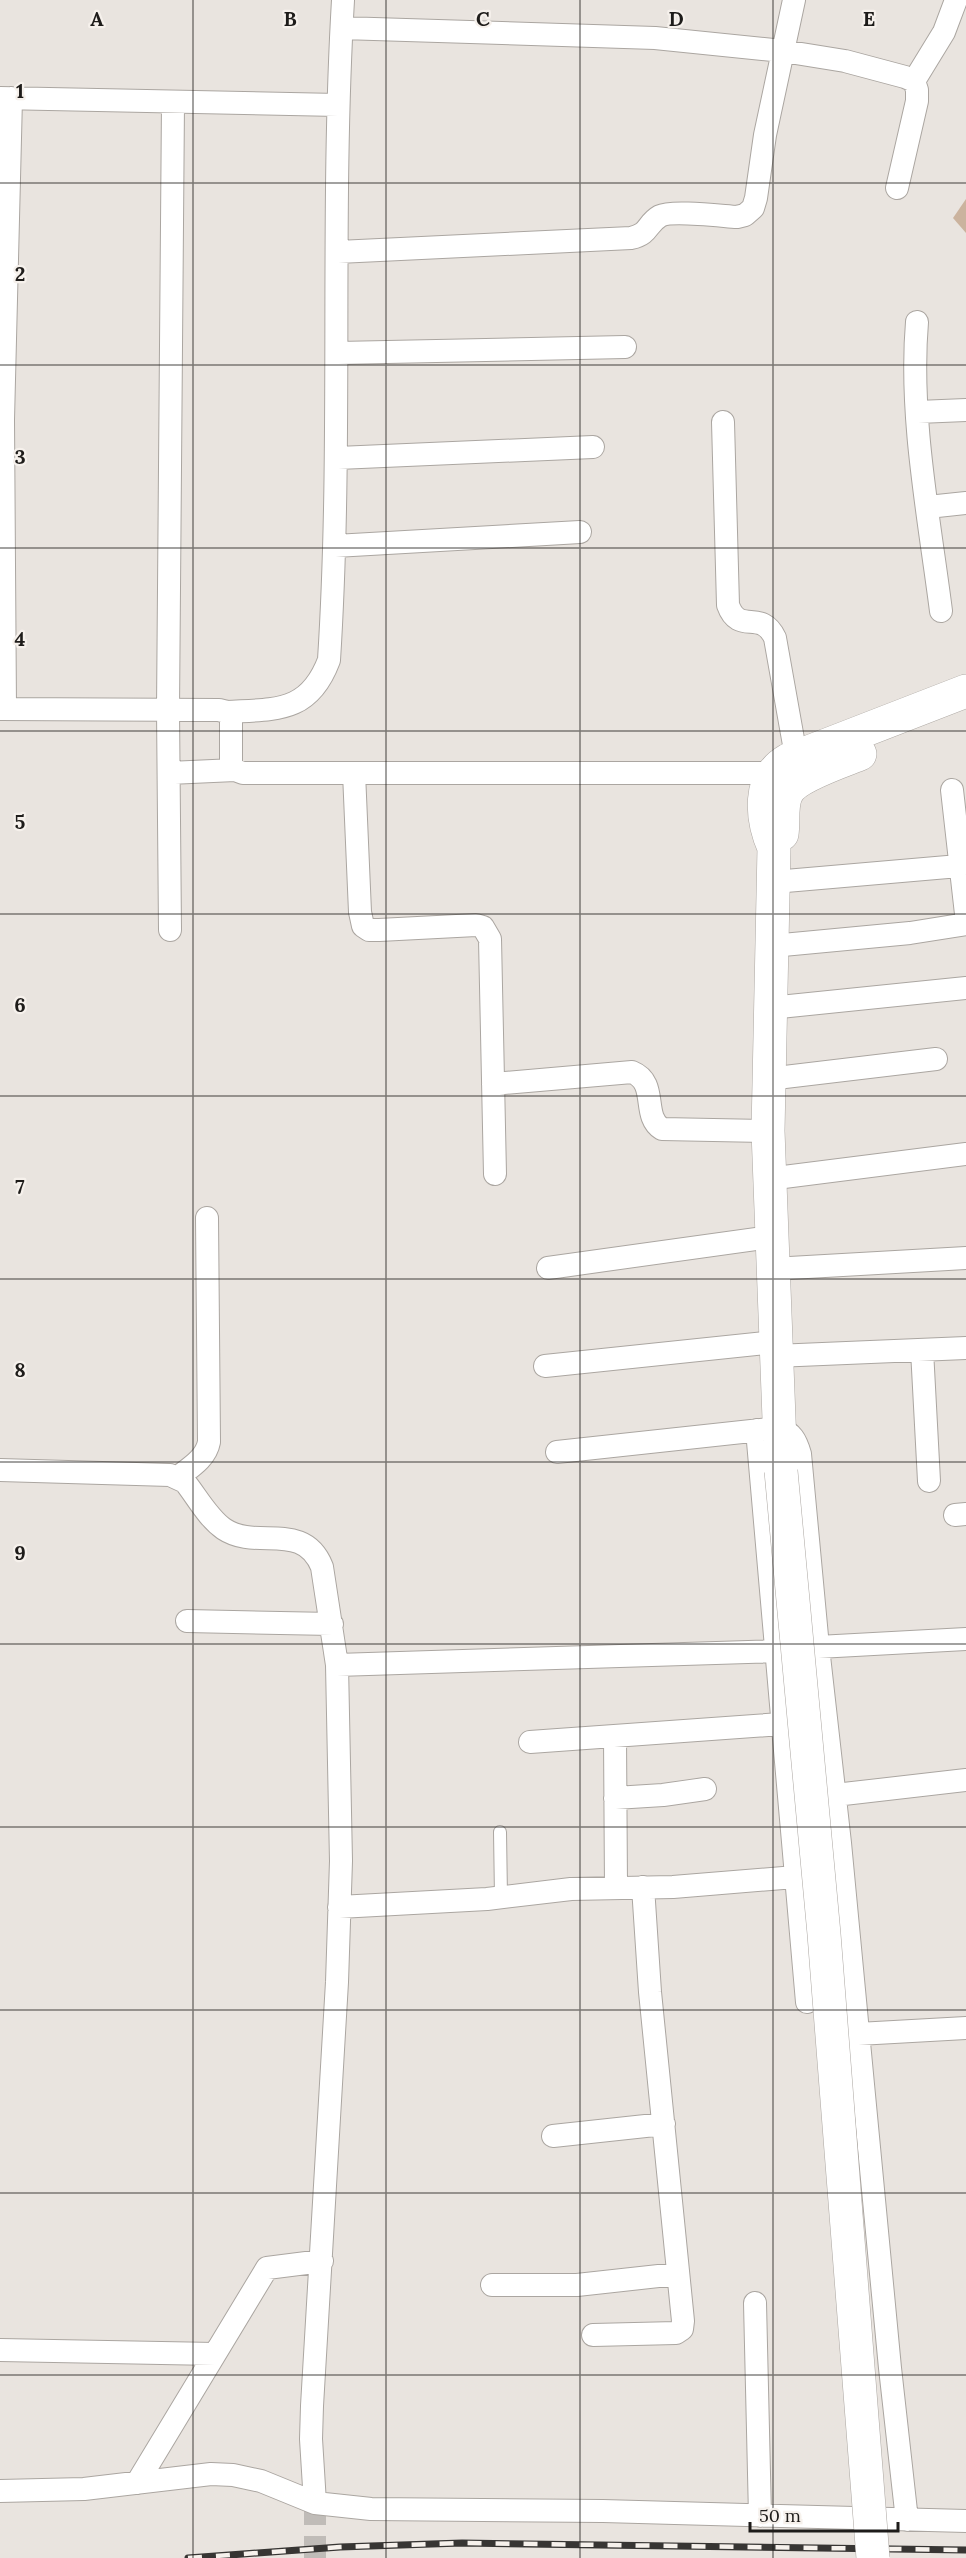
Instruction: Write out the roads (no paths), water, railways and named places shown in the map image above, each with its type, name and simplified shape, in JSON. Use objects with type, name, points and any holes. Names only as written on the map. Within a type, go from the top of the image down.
[{"type":"street","points":[[338,105],[6,98],[3,709],[168,729],[230,730],[301,700],[314,690],[322,678],[329,660],[338,458],[338,105],[343,0]]},
{"type":"street","points":[[338,252],[631,238],[648,231],[653,222],[668,213],[737,217],[745,215],[753,208],[756,198],[765,135],[794,0]]},
{"type":"street","points":[[897,188],[917,101],[914,81],[944,32],[956,0]]},
{"type":"street","points":[[342,28],[655,38],[783,51],[845,61],[914,81]]},
{"type":"street","points":[[170,930],[168,729],[173,103]]},
{"type":"street","points":[[917,322],[915,375],[918,412],[941,611]]},
{"type":"street","points":[[338,353],[625,347]]},
{"type":"street","points":[[918,412],[966,410]]},
{"type":"street","points":[[723,422],[728,605],[738,620],[762,622],[770,628],[775,638],[790,770]]},
{"type":"street","points":[[338,458],[593,447]]},
{"type":"street","points":[[928,507],[966,502]]},
{"type":"street","points":[[335,546],[580,532]]},
{"type":"street","points":[[807,2002],[776,1651],[768,1429],[775,1349],[768,1179],[768,1079],[774,848],[766,827],[766,791],[790,770],[966,691]]},
{"type":"street","points":[[169,773],[235,770],[243,773],[790,770],[966,711]]},
{"type":"street","points":[[230,730],[231,764],[235,770]]},
{"type":"street","points":[[354,773],[360,912],[363,926],[369,930],[379,930],[476,925],[488,932],[491,956],[495,1174]]},
{"type":"street","points":[[952,790],[966,914]]},
{"type":"street","points":[[774,882],[959,866]]},
{"type":"street","points":[[772,946],[910,933],[966,924]]},
{"type":"street","points":[[770,1008],[966,988]]},
{"type":"street","points":[[768,1079],[936,1059]]},
{"type":"street","points":[[494,1084],[632,1072],[641,1076],[645,1081],[653,1120],[662,1130],[768,1131]]},
{"type":"street","points":[[768,1179],[966,1154]]},
{"type":"street","points":[[178,1477],[201,1458],[207,1451],[209,1442],[207,1218]]},
{"type":"street","points":[[548,1268],[770,1237]]},
{"type":"street","points":[[772,1269],[966,1258]]},
{"type":"street","points":[[544,1366],[775,1349],[966,1348]]},
{"type":"street","points":[[922,1350],[929,1480]]},
{"type":"street","points":[[768,1429],[781,1472],[824,1934],[873,2558]]},
{"type":"street","points":[[557,1452],[768,1429],[789,1432],[797,1442],[835,1795],[907,2520]]},
{"type":"street","points":[[0,1470],[178,1477],[185,1482],[225,1530],[240,1535],[292,1540],[306,1545],[317,1554],[327,1587],[337,1665],[340,1765],[339,1907],[322,2262],[310,2439],[315,2503]]},
{"type":"street","points":[[187,1621],[332,1624]]},
{"type":"street","points":[[818,1647],[966,1639]]},
{"type":"street","points":[[337,1665],[776,1651]]},
{"type":"street","points":[[530,1742],[782,1724]]},
{"type":"street","points":[[615,1737],[616,1887]]},
{"type":"street","points":[[835,1795],[966,1780]]},
{"type":"street","points":[[615,1798],[705,1789]]},
{"type":"street","points":[[339,1907],[501,1897],[571,1889],[643,1887],[795,1877]]},
{"type":"street","points":[[593,2335],[668,2334],[682,2329],[650,1992],[643,1887]]},
{"type":"street","points":[[858,2034],[966,2028]]},
{"type":"street","points":[[553,2136],[664,2124]]},
{"type":"street","points":[[136,2483],[267,2268],[322,2262]]},
{"type":"street","points":[[492,2285],[567,2285],[677,2274]]},
{"type":"street","points":[[755,2303],[760,2516]]},
{"type":"street","points":[[0,2350],[215,2354]]},
{"type":"street","points":[[0,2491],[54,2491],[211,2475],[233,2475],[261,2481],[315,2503],[371,2509],[603,2511],[966,2521]]},
{"type":"lane","points":[[500,1832],[501,1897]]},
{"type":"tunnel","points":[[315,2503],[315,2558]]},
{"type":"railway","points":[[188,2558],[340,2547],[462,2543],[966,2550]]}]
